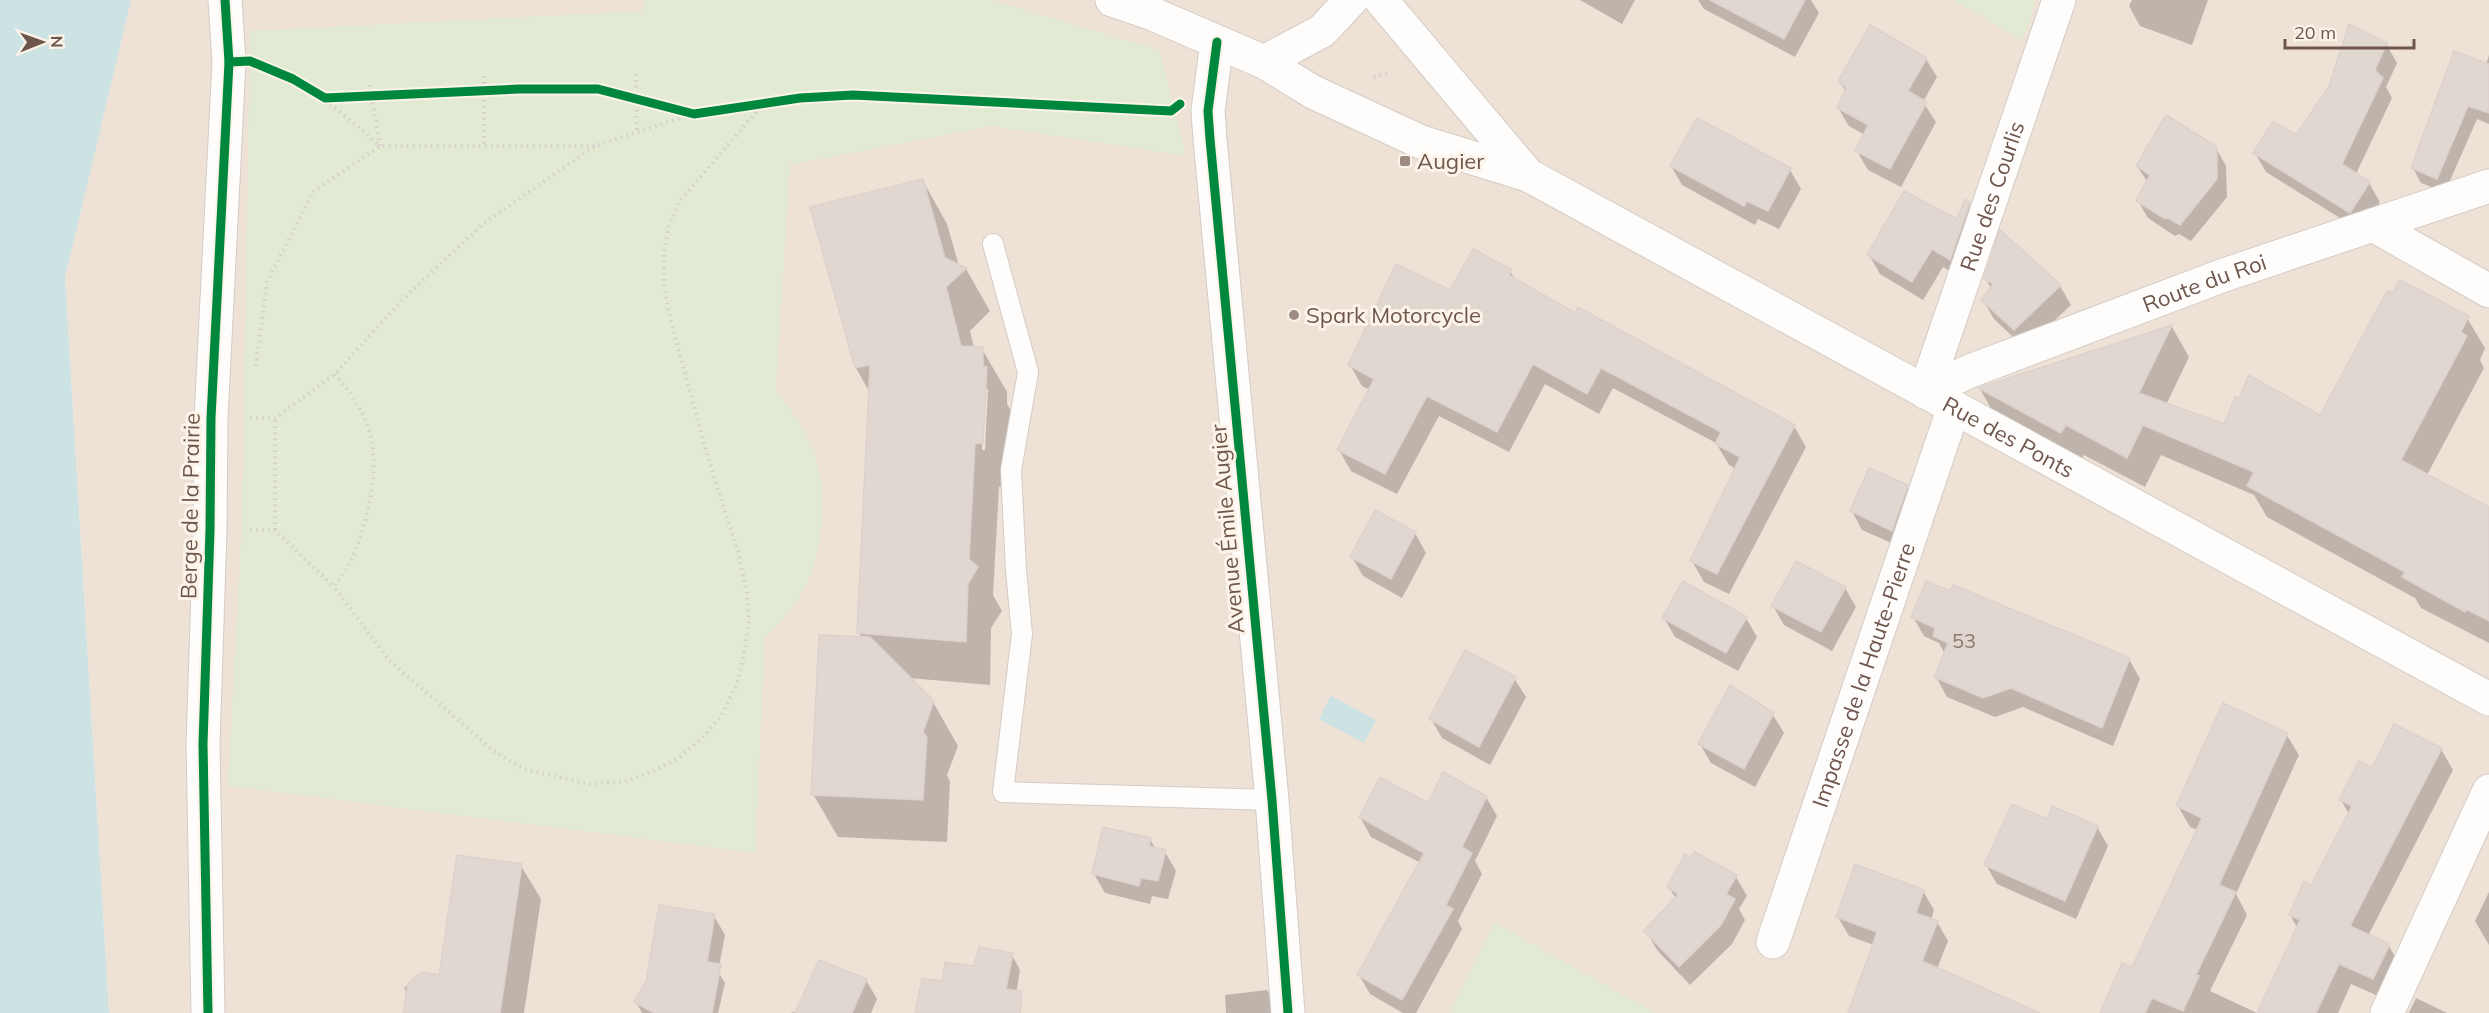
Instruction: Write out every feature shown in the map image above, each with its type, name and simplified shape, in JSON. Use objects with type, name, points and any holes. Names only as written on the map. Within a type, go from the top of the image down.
[{"type":"street","name":"Berge de la Prairie","points":[[208,1013],[203,744],[211,418],[229,62],[225,0]]},
{"type":"street","points":[[1112,0],[1154,7]]},
{"type":"street","points":[[1264,62],[1322,31],[1351,0]]},
{"type":"street","name":"Rue des Ponts","points":[[1381,0],[1528,175]]},
{"type":"street","name":"Rue des Courlis","points":[[1925,392],[2058,0]]},
{"type":"street","name":"Rue des Ponts","points":[[1154,7],[1217,42],[1264,62],[1313,92],[1421,142],[1528,175],[2489,699]]},
{"type":"street","name":"Avenue Émile Augier","points":[[1217,42],[1209,111],[1210,139],[1272,800],[1288,1013]]},
{"type":"street","name":"Route du Roi","points":[[1925,392],[1970,371],[2224,274],[2489,186]]},
{"type":"street","points":[[2373,225],[2489,291]]},
{"type":"street","name":"Impasse de la Haute-Pierre","points":[[1773,942],[1954,407]]},
{"type":"street","points":[[2386,1013],[2489,791]]},
{"type":"lane","points":[[993,244],[1028,372],[1011,470],[1022,634],[1003,792],[1272,800]]},
{"type":"path","points":[[229,62],[250,61],[293,79],[326,98],[380,146]]},
{"type":"path","points":[[636,74],[637,132]]},
{"type":"path","points":[[484,76],[484,148]]},
{"type":"path","points":[[370,85],[380,146]]},
{"type":"path","points":[[326,98],[598,89],[694,114]]},
{"type":"path","points":[[211,418],[276,418],[334,374],[403,299],[484,223],[595,146],[637,132],[694,114],[800,98],[853,95],[1171,111]]},
{"type":"path","points":[[210,530],[274,530],[334,587],[389,660],[495,752],[524,769],[588,784],[626,781],[656,770],[680,757],[704,736],[721,716],[737,684],[749,622],[747,594],[739,555],[706,451],[669,313],[664,284],[664,252],[669,226],[679,202],[763,104]]},
{"type":"path","points":[[255,373],[267,282],[313,192],[380,146],[484,148],[595,146]]},
{"type":"path","points":[[334,374],[349,390],[367,425],[372,445],[372,464],[366,518],[353,558],[334,587]]},
{"type":"path","points":[[249,418],[251,407]]},
{"type":"path","points":[[274,530],[276,418]]},
{"type":"shaded area","points":[[0,0],[131,0],[65,278],[109,1013],[0,1013]]},
{"type":"shaded area","points":[[131,0],[2489,0],[2489,1013],[109,1013],[65,278]]},
{"type":"shaded area","points":[[1331,696],[1376,720],[1364,743],[1319,719]]},
{"type":"green space","points":[[644,0],[992,0],[1159,50],[1186,156],[991,126],[790,165],[776,391],[792,411],[813,449],[821,482],[822,519],[816,557],[804,589],[791,609],[765,639],[755,853],[228,786],[242,522],[250,31],[642,11]]},
{"type":"green space","points":[[1954,0],[2036,0],[2023,41]]},
{"type":"green space","points":[[1495,923],[1655,1013],[1450,1013]]},
{"type":"building","points":[[1710,0],[1805,0],[1784,39]]},
{"type":"building","points":[[2349,24],[2387,43],[2375,70],[2383,78],[2342,164],[2370,182],[2350,213],[2253,153],[2273,121],[2296,135],[2329,86]]},
{"type":"building","points":[[1870,25],[1927,58],[1908,91],[1927,102],[1890,169],[1855,151],[1868,125],[1837,108],[1846,88],[1838,81]]},
{"type":"building","points":[[2454,51],[2489,64],[2489,113],[2468,106],[2437,179],[2411,168]]},
{"type":"building","points":[[2166,115],[2217,147],[2217,179],[2180,225],[2168,218],[2165,219],[2136,201],[2150,175],[2136,166]]},
{"type":"building","points":[[1697,118],[1791,168],[1768,211],[1747,201],[1744,206],[1670,166]]},
{"type":"building","points":[[923,179],[945,258],[967,268],[946,287],[961,346],[983,347],[983,366],[987,367],[983,443],[975,444],[969,559],[978,567],[968,584],[966,642],[857,633],[870,365],[855,368],[810,207]]},
{"type":"building","points":[[1904,191],[1957,219],[1965,199],[1970,203],[1950,260],[1932,249],[1912,282],[1867,255]]},
{"type":"building","points":[[2000,230],[2061,285],[2014,330],[1981,300],[1993,284],[1984,279]]},
{"type":"building","points":[[1473,249],[1511,269],[1509,275],[1575,313],[1578,307],[1795,425],[1717,574],[1690,561],[1740,457],[1715,444],[1721,432],[1601,368],[1587,394],[1533,364],[1497,432],[1427,396],[1385,474],[1337,450],[1374,379],[1348,365],[1396,264],[1450,290]]},
{"type":"building","points":[[2400,280],[2469,316],[2461,332],[2467,336],[2401,460],[2489,507],[2489,621],[2466,609],[2465,612],[2402,577],[2405,572],[2247,486],[2254,472],[2143,425],[2127,458],[2066,425],[2061,433],[1978,388],[2172,325],[2139,393],[2224,424],[2235,397],[2239,398],[2249,375],[2320,415],[2387,291],[2393,292]]},
{"type":"building","points":[[1869,468],[1908,485],[1892,531],[1850,511]]},
{"type":"building","points":[[1375,510],[1416,532],[1391,579],[1350,557]]},
{"type":"building","points":[[1796,561],[1846,587],[1821,632],[1771,606]]},
{"type":"building","points":[[1683,581],[1747,617],[1726,653],[1662,618]]},
{"type":"building","points":[[1926,581],[1950,591],[1953,585],[2130,658],[2102,728],[2011,688],[1983,698],[1934,677],[1948,643],[1933,636],[1935,628],[1911,617]]},
{"type":"building","points":[[819,635],[870,637],[934,701],[923,732],[927,737],[923,800],[811,795]]},
{"type":"building","points":[[1465,650],[1516,677],[1479,747],[1429,719]]},
{"type":"building","points":[[1730,685],[1774,713],[1744,769],[1698,744]]},
{"type":"building","points":[[2223,703],[2288,733],[2219,885],[2236,892],[2196,975],[2199,976],[2183,1011],[2152,998],[2145,1013],[2100,1013],[2122,963],[2132,967],[2202,818],[2176,806]]},
{"type":"building","points":[[2394,724],[2442,748],[2350,926],[2390,944],[2373,979],[2339,964],[2316,1013],[2257,1013],[2300,920],[2289,915],[2304,881],[2311,885],[2352,806],[2339,800],[2359,761],[2372,767]]},
{"type":"building","points":[[1443,772],[1487,796],[1462,847],[1472,853],[1446,905],[1453,909],[1402,1000],[1357,975],[1424,853],[1359,817],[1380,777],[1428,803]]},
{"type":"building","points":[[2012,804],[2047,819],[2052,806],[2098,826],[2065,901],[1984,865]]},
{"type":"building","points":[[1103,827],[1151,838],[1149,846],[1166,850],[1158,881],[1141,878],[1139,886],[1092,874]]},
{"type":"building","points":[[1695,852],[1737,875],[1726,894],[1735,899],[1721,925],[1679,967],[1644,931],[1678,894],[1667,887],[1685,854],[1690,858]]},
{"type":"building","points":[[457,855],[522,864],[500,1013],[403,1013],[408,983],[422,972],[439,975]]},
{"type":"building","points":[[1855,864],[1924,890],[1916,913],[1938,921],[1922,961],[2040,1013],[1848,1013],[1877,932],[1836,917]]},
{"type":"building","points":[[659,905],[715,914],[707,962],[721,964],[712,1013],[654,1013],[634,1002],[646,982]]},
{"type":"building","points":[[979,947],[1013,953],[1006,989],[1022,991],[1020,1013],[915,1013],[922,978],[942,981],[945,962],[974,966]]},
{"type":"building","points":[[819,960],[867,979],[852,1013],[795,1013]]},
{"type":"cycle path","points":[[208,1013],[203,744],[211,418],[229,62],[225,0]]},
{"type":"cycle path","points":[[1217,42],[1208,111],[1210,139],[1272,800],[1288,1013]]},
{"type":"cycle path","points":[[229,62],[250,61],[293,79],[325,98],[519,89],[598,89],[694,114],[800,98],[853,95],[1171,111],[1180,104]]},
{"type":"place","name":"Augier","points":[[1405,161]]},
{"type":"place","name":"Spark Motorcycle","points":[[1294,315]]}]
